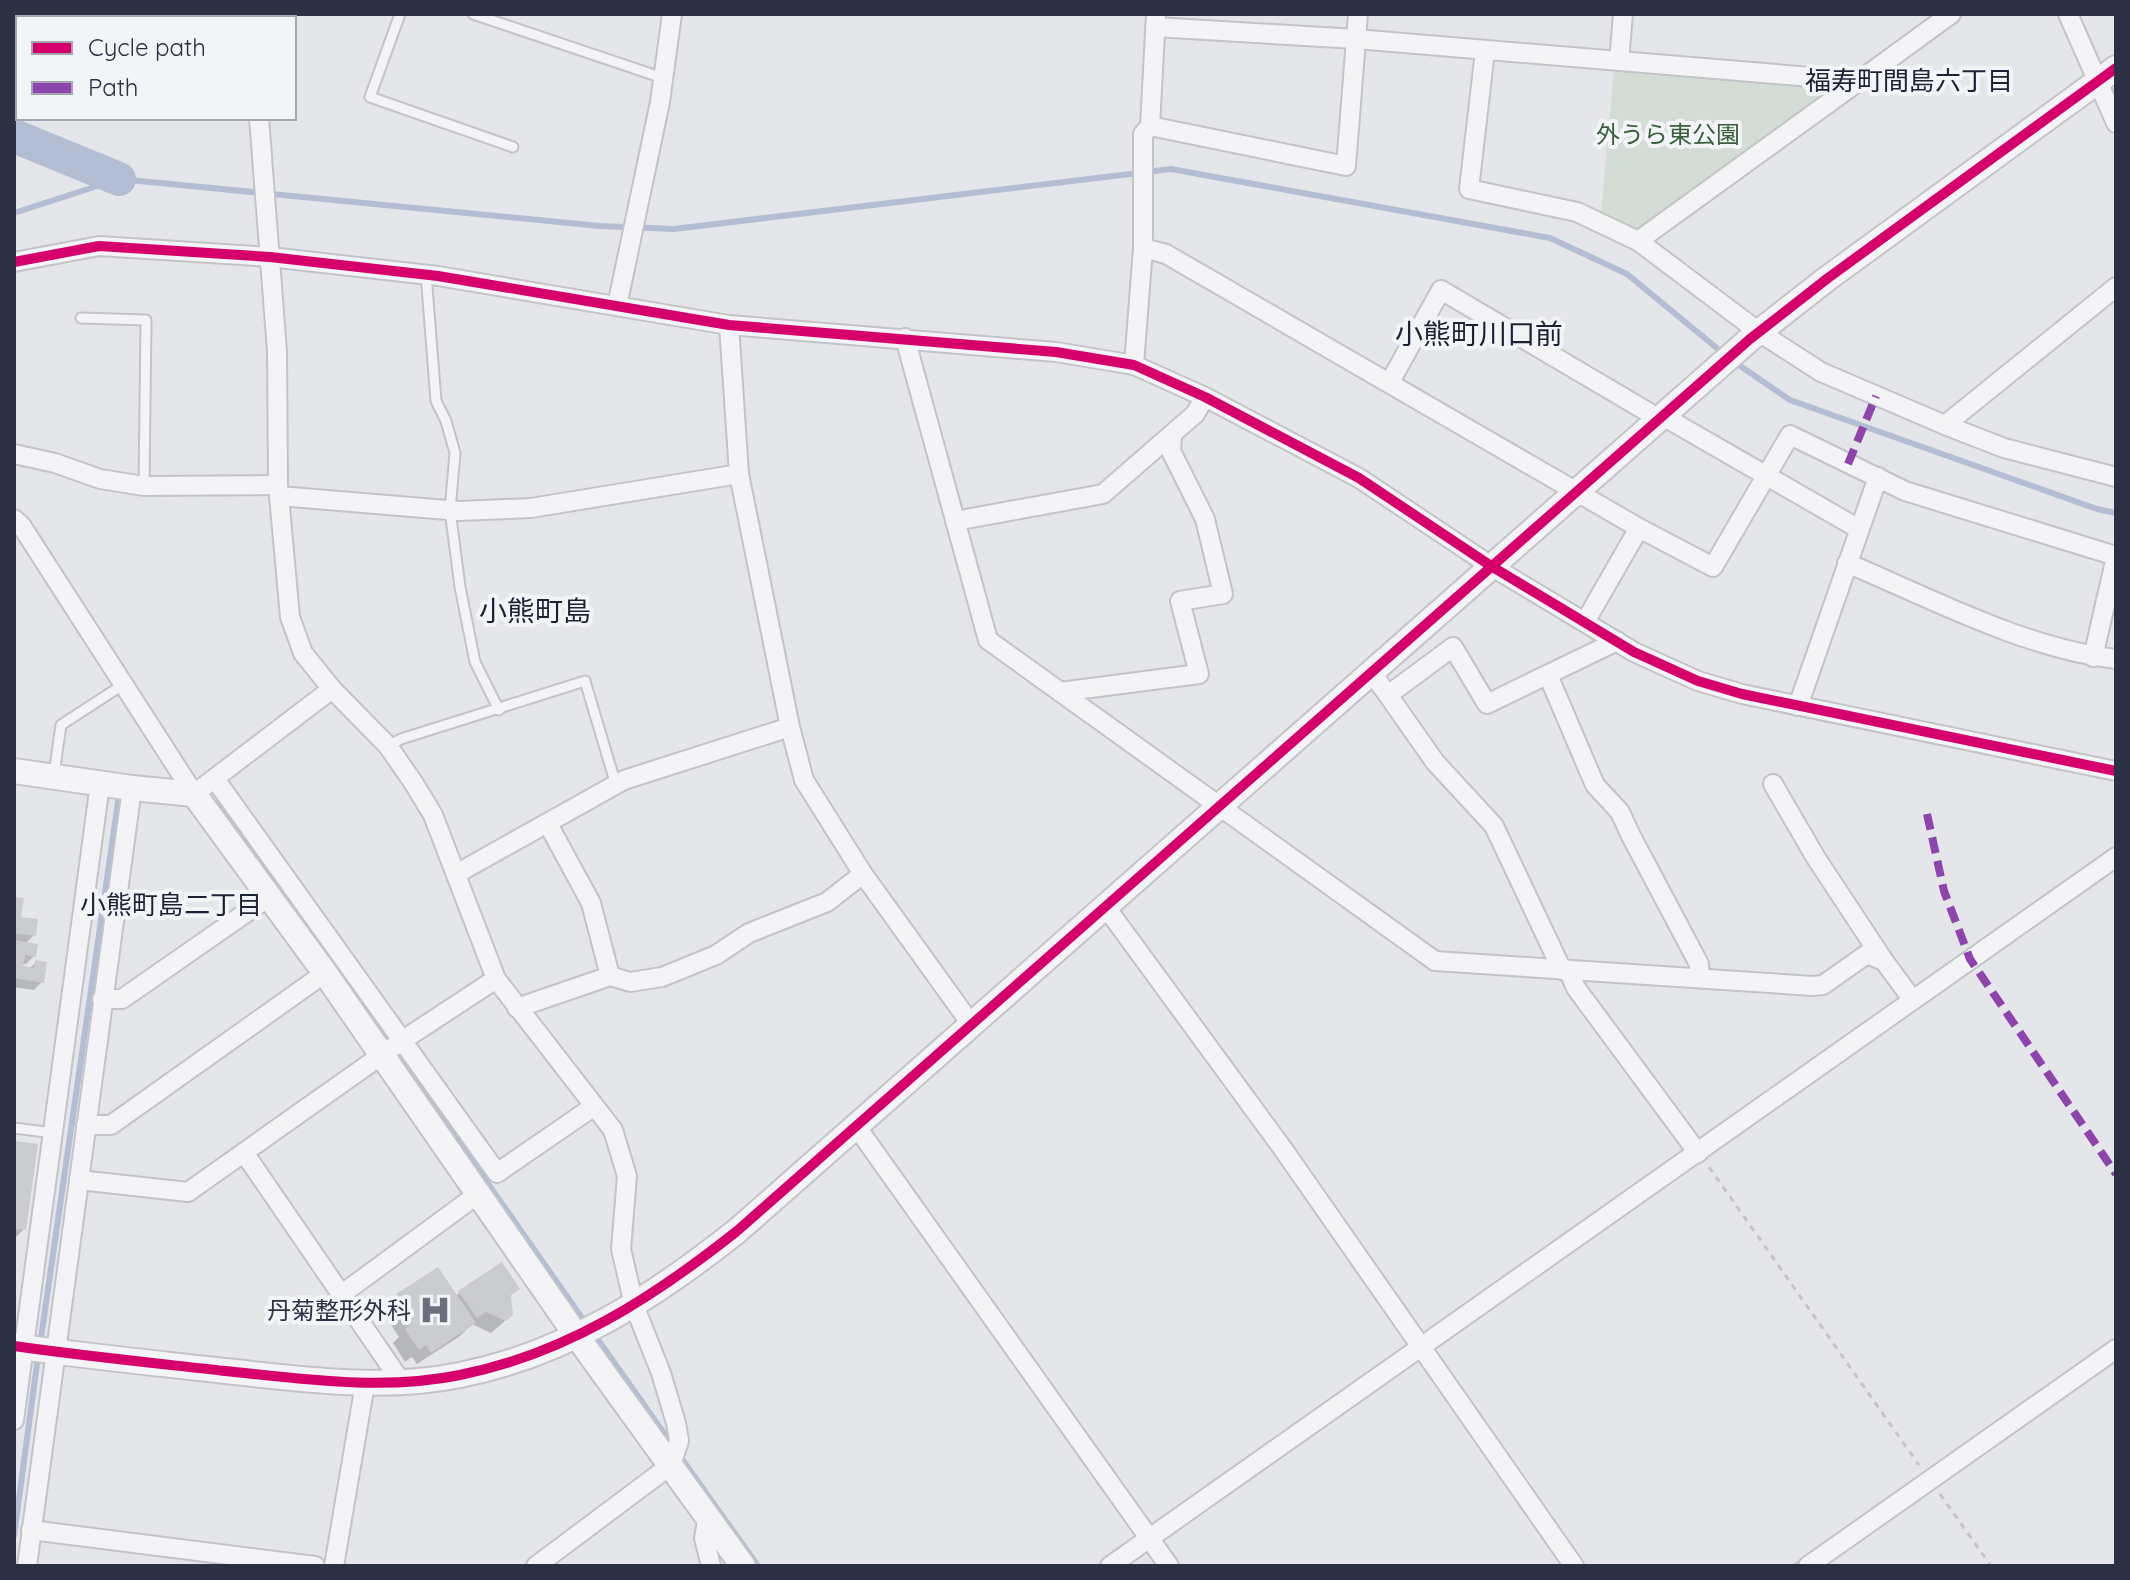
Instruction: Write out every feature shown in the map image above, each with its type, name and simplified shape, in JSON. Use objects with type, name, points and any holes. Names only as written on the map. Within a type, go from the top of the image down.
[{"type":"street","points":[[617,306],[663,78],[672,14]]},
{"type":"street","points":[[1150,126],[1346,166],[1358,14]]},
{"type":"street","points":[[1619,61],[1623,14]]},
{"type":"street","points":[[1638,241],[1951,14]]},
{"type":"street","points":[[2068,14],[2107,75],[2116,123]]},
{"type":"street","points":[[1134,365],[1143,248],[1143,134],[1150,126],[1156,21],[1859,81]]},
{"type":"street","points":[[1485,51],[1469,189],[1577,212],[1638,241],[1754,336],[1821,372],[2004,448],[2116,477]]},
{"type":"street","points":[[19,1347],[365,1384],[402,1383],[461,1375],[521,1357],[576,1335],[634,1305],[679,1277],[737,1231],[1754,336],[1828,278],[2107,75]]},
{"type":"street","points":[[259,120],[277,351],[278,490],[290,617],[303,653],[332,689],[388,746],[433,815],[496,979],[613,1130],[627,1176],[621,1249],[634,1305],[661,1373],[676,1423],[679,1441],[671,1465],[536,1566]]},
{"type":"street","points":[[14,262],[99,246],[270,257],[426,274],[729,325],[1056,352],[1134,365],[1205,397],[1359,478],[1491,566],[1617,641],[1698,681],[1742,694],[2116,771]]},
{"type":"street","points":[[1143,248],[1166,254],[1639,528],[1713,567],[1790,435],[1905,491],[2116,557],[2093,657]]},
{"type":"street","points":[[1945,425],[2116,287]]},
{"type":"street","points":[[1390,382],[1441,290],[1859,529]]},
{"type":"street","points":[[729,325],[739,474],[790,727],[804,780],[863,874],[971,1024]]},
{"type":"street","points":[[905,338],[988,640],[1435,961],[1813,986],[1823,985],[1867,954],[1884,961]]},
{"type":"street","points":[[955,521],[1103,494],[1195,414],[1205,397]]},
{"type":"street","points":[[1060,692],[1199,674],[1180,601],[1223,594],[1205,519],[1171,451],[1172,435]]},
{"type":"street","points":[[14,454],[55,463],[100,479],[144,486],[278,490],[450,510],[531,508],[739,474]]},
{"type":"street","points":[[1798,706],[1878,477]]},
{"type":"street","points":[[14,519],[21,525],[194,794],[270,896],[303,921],[325,973],[393,1047]]},
{"type":"street","points":[[1585,622],[1639,528]]},
{"type":"street","points":[[1847,563],[1999,628],[2093,657],[2116,659]]},
{"type":"street","points":[[1388,695],[1453,647],[1487,704],[1617,641]]},
{"type":"street","points":[[1371,672],[1435,762],[1494,826],[1576,988],[1698,1153]]},
{"type":"street","points":[[1548,675],[1595,785],[1620,812],[1699,964],[1700,978]]},
{"type":"street","points":[[14,771],[194,794],[332,689]]},
{"type":"street","points":[[456,874],[616,785],[790,727]]},
{"type":"street","points":[[215,779],[303,921],[393,1047],[484,1183],[576,1335],[743,1566]]},
{"type":"street","points":[[14,1420],[19,1347],[54,1133],[100,784]]},
{"type":"street","points":[[1773,784],[1816,858],[1912,999]]},
{"type":"street","points":[[27,1566],[132,788]]},
{"type":"street","points":[[548,824],[591,903],[610,976]]},
{"type":"street","points":[[1110,1566],[2116,857]]},
{"type":"street","points":[[517,1008],[610,976],[630,982],[662,977],[716,955],[749,933],[827,902],[863,874]]},
{"type":"street","points":[[102,999],[122,999],[270,896]]},
{"type":"street","points":[[1105,906],[1283,1149],[1574,1566]]},
{"type":"street","points":[[86,1125],[111,1125],[325,973]]},
{"type":"street","points":[[79,1180],[188,1192],[393,1047],[496,979]]},
{"type":"street","points":[[342,1294],[484,1183],[593,1107]]},
{"type":"street","points":[[856,1126],[1169,1566]]},
{"type":"street","points":[[245,1154],[402,1383]]},
{"type":"street","points":[[1808,1566],[2116,1349]]},
{"type":"street","points":[[334,1566],[365,1384]]},
{"type":"street","points":[[708,1516],[704,1538],[711,1566]]},
{"type":"street","points":[[31,1530],[193,1558],[315,1566]]},
{"type":"lane","points":[[400,14],[370,97],[513,147]]},
{"type":"lane","points":[[473,14],[663,78]]},
{"type":"lane","points":[[426,274],[436,401],[446,421],[455,453],[450,510],[460,587],[475,662],[499,710]]},
{"type":"lane","points":[[81,318],[146,320],[144,486]]},
{"type":"lane","points":[[388,746],[401,739],[585,681],[616,785]]},
{"type":"lane","points":[[53,777],[61,725],[124,684]]},
{"type":"lane","points":[[14,1128],[54,1133]]},
{"type":"path","points":[[1698,1153],[1991,1566]]},
{"type":"green space","name":"外うら東公園","points":[[1614,70],[1836,87],[1639,230],[1601,213]]},
{"type":"building","points":[[14,897],[24,898],[21,917],[38,919],[36,936],[14,933]]},
{"type":"building","points":[[14,940],[38,944],[36,957],[25,955],[23,966],[34,968],[35,960],[47,962],[44,983],[14,978]]},
{"type":"building","points":[[14,1141],[38,1144],[26,1230],[14,1229]]},
{"type":"building","points":[[502,1262],[520,1289],[511,1295],[513,1315],[506,1321],[486,1312],[477,1318],[458,1291]]},
{"type":"building","name":"丹菊整形外科","points":[[438,1267],[476,1323],[431,1353],[426,1345],[419,1350],[405,1329],[412,1324],[393,1296]]},
{"type":"waterway","points":[[14,136],[119,179]]},
{"type":"waterway","points":[[14,213],[119,179],[600,226],[674,229],[1171,169],[1550,238],[1627,274],[1724,354]]},
{"type":"waterway","points":[[1733,361],[1790,400],[2097,509],[2116,513]]},
{"type":"waterway","points":[[40,1345],[119,795]]},
{"type":"waterway","points":[[219,802],[334,965]]},
{"type":"waterway","points":[[343,977],[587,1325]]},
{"type":"waterway","points":[[594,1334],[673,1446]]},
{"type":"waterway","points":[[14,1536],[38,1356]]},
{"type":"waterway","points":[[679,1455],[758,1566]]},
{"type":"waterway","points":[[1796,1566],[1806,1559]]},
{"type":"marked path","points":[[1848,464],[1876,396]]},
{"type":"marked path","points":[[1927,814],[1944,891],[1970,959],[2116,1174]]},
{"type":"cycle path","points":[[14,1346],[342,1382],[431,1380],[499,1365],[536,1353],[572,1338],[641,1300],[737,1231],[1750,339],[1828,278],[2116,68]]},
{"type":"cycle path","points":[[14,262],[99,246],[270,257],[438,276],[729,325],[1056,352],[1134,365],[1205,397],[1359,478],[1491,566],[1634,652],[1698,681],[1742,694],[2116,771]]},
{"type":"place","name":"丹菊整形外科","points":[[435,1310]]},
{"type":"district","name":"福寿町間島六丁目","points":[[1909,80]]},
{"type":"district","name":"小熊町川口前","points":[[1479,333]]},
{"type":"district","name":"小熊町島","points":[[535,610]]},
{"type":"district","name":"小熊町島二丁目","points":[[171,904]]}]
